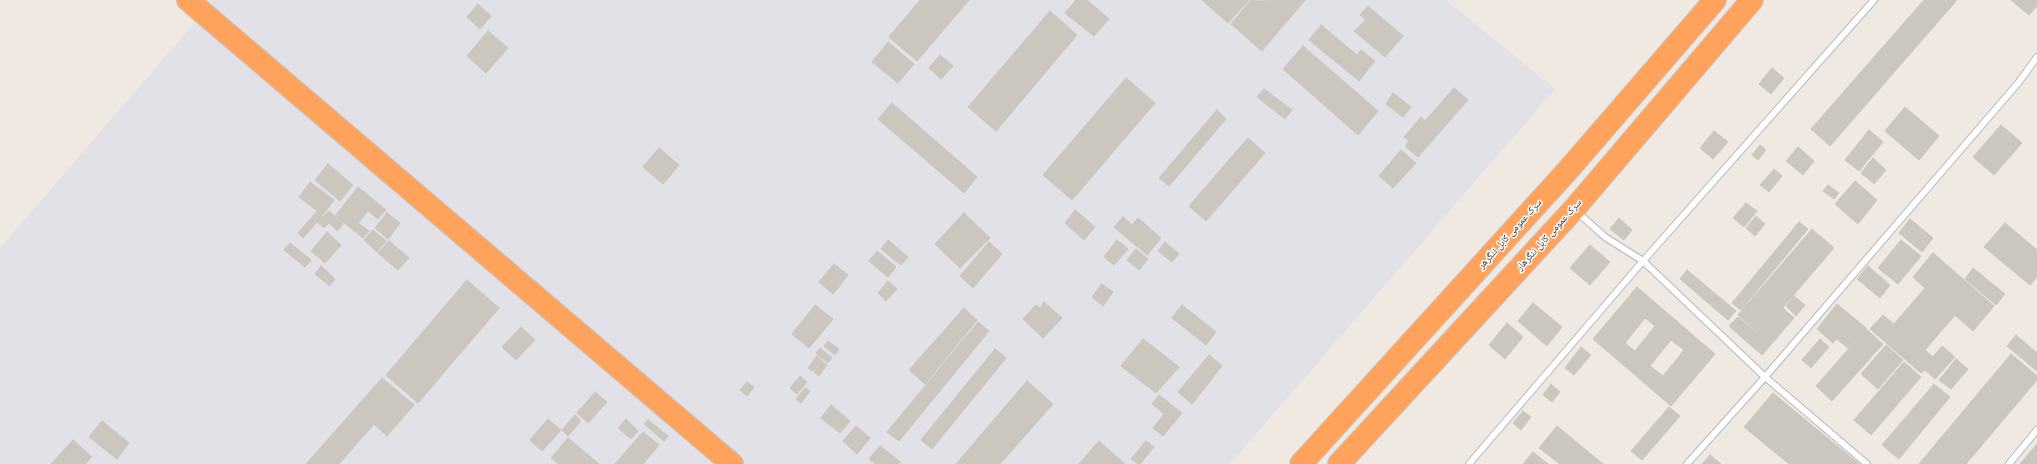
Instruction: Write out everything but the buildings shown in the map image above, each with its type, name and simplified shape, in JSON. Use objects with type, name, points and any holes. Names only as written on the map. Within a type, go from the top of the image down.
[{"type":"highway","points":[[188,0],[732,464]]},
{"type":"highway","name":"سرک عمومی کابل ننگرهر","points":[[1301,464],[1569,169],[1715,0]]},
{"type":"highway","name":"سرک عمومی کابل ننگرهار","points":[[1339,464],[1574,209],[1752,0]]},
{"type":"lane","points":[[1469,464],[1643,261],[1874,0]]},
{"type":"lane","points":[[1687,464],[1765,377],[2019,82],[2037,58]]},
{"type":"lane","points":[[1574,209],[1605,237],[1643,261],[1765,377],[1867,464]]},
{"type":"lane","points":[[2009,464],[2037,430]]},
{"type":"shaded area","points":[[188,0],[1446,0],[1555,89],[1230,464],[0,464],[0,248],[203,13]]}]
